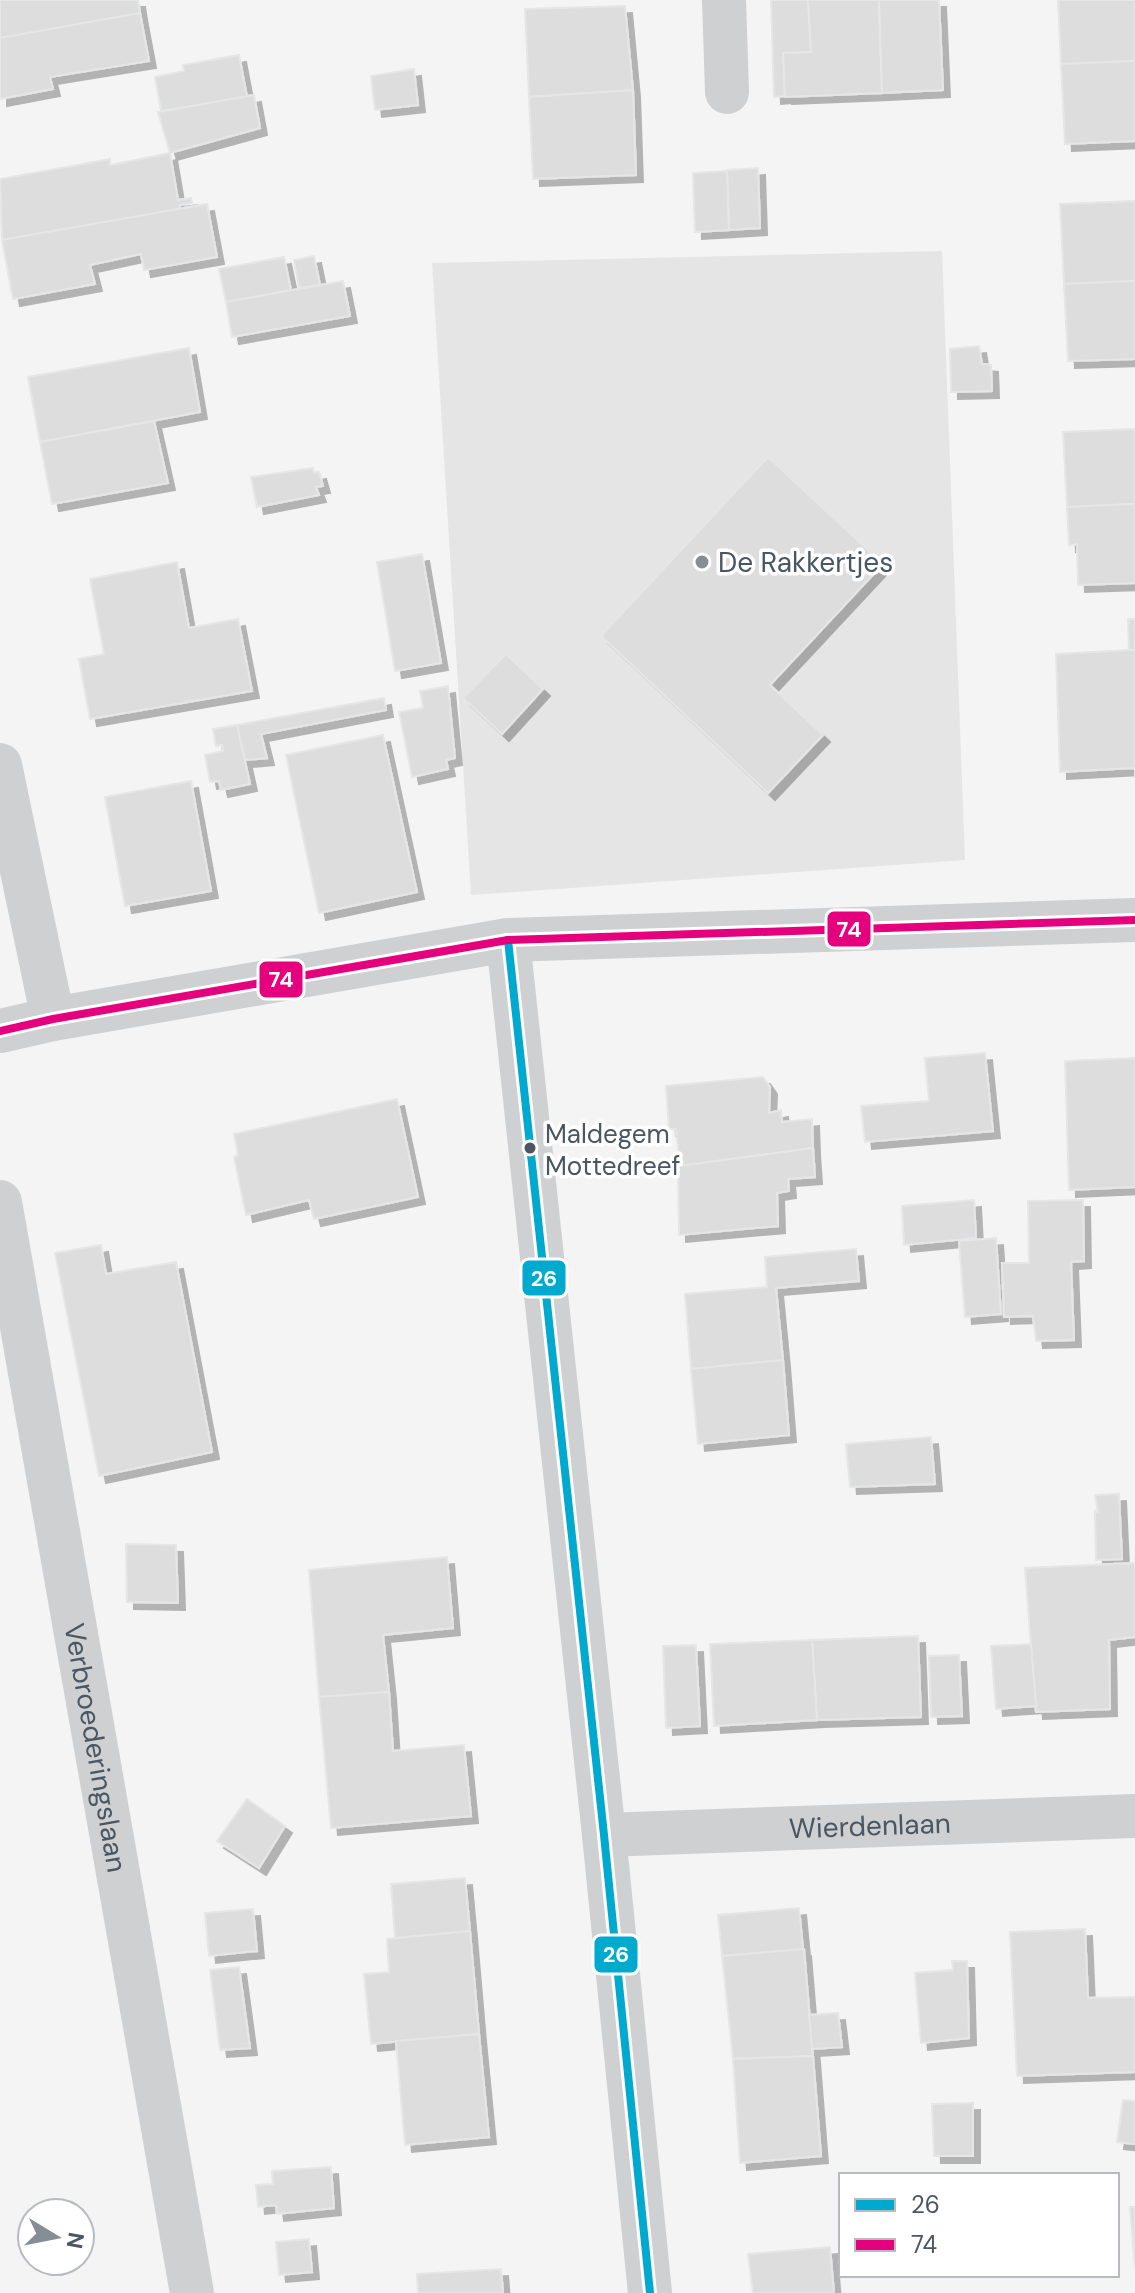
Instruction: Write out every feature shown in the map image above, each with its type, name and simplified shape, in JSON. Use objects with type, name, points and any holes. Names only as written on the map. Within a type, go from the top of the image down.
[{"type":"street","points":[[724,0],[727,92]]},
{"type":"street","points":[[0,765],[53,1019]]},
{"type":"street","points":[[0,1031],[53,1019],[508,940],[1135,920]]},
{"type":"street","points":[[508,940],[650,2293]]},
{"type":"street","name":"Verbroederingslaan","points":[[0,1202],[192,2293]]},
{"type":"street","name":"Wierdenlaan","points":[[604,1835],[1135,1816]]},
{"type":"shaded area","name":"De Rakkertjes","points":[[942,251],[965,860],[471,895],[432,263]]},
{"type":"building","points":[[0,0],[138,0],[140,13],[0,38]]},
{"type":"building","points":[[771,0],[808,0],[811,52],[783,53],[785,96],[774,97]]},
{"type":"building","points":[[808,0],[879,0],[882,93],[785,97],[783,53],[811,52]]},
{"type":"building","points":[[879,0],[939,0],[943,90],[882,93]]},
{"type":"building","points":[[1058,0],[1135,0],[1135,61],[1061,64]]},
{"type":"building","points":[[625,6],[633,90],[529,97],[525,9]]},
{"type":"building","points":[[140,13],[149,61],[50,77],[53,89],[0,99],[0,38]]},
{"type":"building","points":[[239,55],[247,97],[161,111],[155,77],[184,71],[183,65]]},
{"type":"building","points":[[1135,61],[1135,141],[1065,144],[1061,64]]},
{"type":"building","points":[[414,69],[418,105],[375,110],[371,76]]},
{"type":"building","points":[[633,90],[636,175],[533,179],[529,97]]},
{"type":"building","points":[[254,95],[260,128],[170,153],[158,112]]},
{"type":"building","points":[[170,153],[178,200],[191,198],[192,203],[180,205],[180,209],[2,240],[0,179],[110,159],[110,165]]},
{"type":"building","points":[[758,168],[760,228],[729,230],[727,170]]},
{"type":"building","points":[[727,171],[729,230],[695,232],[693,173]]},
{"type":"building","points":[[1135,201],[1135,281],[1064,284],[1060,204]]},
{"type":"building","points":[[207,204],[217,257],[144,270],[141,254],[90,265],[95,284],[13,299],[2,240]]},
{"type":"building","points":[[314,256],[320,285],[299,288],[294,260]]},
{"type":"building","points":[[284,257],[291,290],[226,302],[219,269]]},
{"type":"building","points":[[343,281],[350,316],[232,337],[226,302]]},
{"type":"building","points":[[1135,281],[1135,359],[1068,361],[1064,284]]},
{"type":"building","points":[[979,346],[982,364],[991,365],[992,391],[951,392],[950,349]]},
{"type":"building","points":[[189,348],[200,412],[40,442],[28,377]]},
{"type":"building","points":[[154,421],[168,483],[52,504],[40,442]]},
{"type":"building","points":[[1135,429],[1135,504],[1067,507],[1063,432]]},
{"type":"building","points":[[768,457],[883,564],[770,685],[823,735],[768,793],[601,636]]},
{"type":"building","points":[[313,468],[314,473],[319,472],[323,486],[316,487],[319,495],[257,507],[251,477]]},
{"type":"building","points":[[1135,504],[1135,583],[1078,585],[1077,544],[1069,545],[1067,507]]},
{"type":"building","points":[[422,554],[441,663],[395,671],[377,562]]},
{"type":"building","points":[[177,562],[189,628],[238,619],[252,691],[90,719],[79,659],[104,654],[90,579]]},
{"type":"building","points":[[1128,619],[1135,619],[1135,650],[1129,650]]},
{"type":"building","points":[[1135,650],[1135,768],[1060,772],[1056,654]]},
{"type":"building","points":[[506,654],[543,689],[502,734],[463,698]]},
{"type":"building","points":[[448,686],[455,758],[446,760],[448,769],[412,777],[399,712],[423,708],[420,691]]},
{"type":"building","points":[[384,698],[386,710],[261,734],[267,758],[245,760],[237,725]]},
{"type":"building","points":[[237,725],[250,784],[221,790],[219,781],[210,782],[205,755],[223,751],[222,745],[216,746],[213,729]]},
{"type":"building","points":[[383,735],[417,892],[319,913],[286,755]]},
{"type":"building","points":[[191,781],[211,891],[125,906],[105,797]]},
{"type":"building","points":[[985,1053],[993,1131],[865,1142],[861,1106],[929,1101],[925,1058]]},
{"type":"building","points":[[1135,1058],[1135,1187],[1069,1190],[1065,1061]]},
{"type":"building","points":[[763,1077],[770,1087],[769,1113],[781,1110],[782,1122],[812,1119],[813,1148],[680,1166],[676,1129],[669,1129],[666,1086]]},
{"type":"building","points":[[397,1099],[418,1197],[314,1219],[309,1200],[246,1215],[234,1157],[238,1155],[234,1134]]},
{"type":"building","points":[[813,1148],[815,1177],[788,1179],[789,1191],[777,1193],[778,1226],[679,1235],[678,1160],[680,1166]]},
{"type":"building","points":[[974,1200],[976,1238],[904,1245],[902,1206]]},
{"type":"building","points":[[1083,1200],[1084,1261],[1071,1262],[1074,1340],[1036,1341],[1033,1316],[1004,1317],[1002,1263],[1029,1263],[1028,1201]]},
{"type":"building","points":[[996,1238],[1001,1314],[965,1317],[959,1241]]},
{"type":"building","points":[[101,1245],[106,1274],[176,1262],[212,1452],[99,1476],[55,1253]]},
{"type":"building","points":[[856,1249],[859,1281],[776,1288],[783,1360],[691,1369],[685,1294],[767,1287],[765,1257]]},
{"type":"building","points":[[783,1360],[789,1435],[698,1444],[691,1369]]},
{"type":"building","points":[[931,1437],[935,1484],[850,1487],[846,1444]]},
{"type":"building","points":[[1119,1494],[1122,1559],[1096,1560],[1095,1511],[1098,1512],[1095,1495]]},
{"type":"building","points":[[126,1544],[176,1545],[178,1603],[127,1602]]},
{"type":"building","points":[[447,1557],[453,1628],[383,1635],[389,1692],[319,1697],[309,1570]]},
{"type":"building","points":[[1135,1563],[1135,1637],[1109,1640],[1110,1709],[1036,1712],[1025,1568]]},
{"type":"building","points":[[918,1636],[921,1717],[817,1720],[812,1640]]},
{"type":"building","points":[[812,1640],[817,1720],[714,1726],[710,1644]]},
{"type":"building","points":[[1031,1644],[1036,1706],[996,1709],[991,1646]]},
{"type":"building","points":[[696,1645],[700,1726],[666,1728],[663,1646]]},
{"type":"building","points":[[959,1655],[962,1716],[931,1717],[929,1656]]},
{"type":"building","points":[[389,1692],[393,1751],[464,1745],[471,1816],[331,1828],[319,1697]]},
{"type":"building","points":[[247,1799],[285,1826],[259,1868],[217,1841]]},
{"type":"building","points":[[465,1878],[470,1931],[395,1938],[391,1884]]},
{"type":"building","points":[[799,1908],[803,1949],[722,1956],[718,1915]]},
{"type":"building","points":[[253,1909],[257,1951],[209,1956],[205,1913]]},
{"type":"building","points":[[1085,1929],[1088,1998],[1135,1997],[1135,2072],[1017,2076],[1010,1932]]},
{"type":"building","points":[[470,1931],[479,2034],[371,2044],[364,1974],[389,1972],[387,1939]]},
{"type":"building","points":[[804,1949],[813,2056],[733,2059],[722,1956]]},
{"type":"building","points":[[952,1961],[967,1961],[969,2038],[921,2043],[915,1973],[953,1970]]},
{"type":"building","points":[[239,1967],[250,2048],[220,2050],[210,1970]]},
{"type":"building","points":[[838,2013],[842,2047],[812,2049],[809,2015]]},
{"type":"building","points":[[479,2034],[489,2137],[405,2145],[396,2041]]},
{"type":"building","points":[[813,2056],[821,2156],[740,2163],[733,2059]]},
{"type":"building","points":[[1123,2100],[1135,2101],[1135,2144],[1117,2142]]},
{"type":"building","points":[[973,2103],[973,2156],[934,2156],[932,2104]]},
{"type":"building","points":[[331,2167],[334,2208],[277,2214],[276,2205],[258,2207],[256,2185],[273,2184],[272,2171]]},
{"type":"building","points":[[1130,2207],[1135,2207],[1135,2268]]},
{"type":"building","points":[[309,2239],[312,2272],[279,2275],[276,2242]]},
{"type":"building","points":[[830,2247],[834,2293],[753,2293],[748,2254]]},
{"type":"building","points":[[501,2269],[503,2293],[418,2293],[417,2274]]},
{"type":"transit line","name":"74","points":[[0,1031],[53,1019],[508,940],[1135,920]]},
{"type":"transit line","name":"26","points":[[508,940],[650,2293]]},
{"type":"place","name":"De Rakkertjes","points":[[702,562]]},
{"type":"place","name":"Maldegem Mottedreef","points":[[530,1148]]}]
